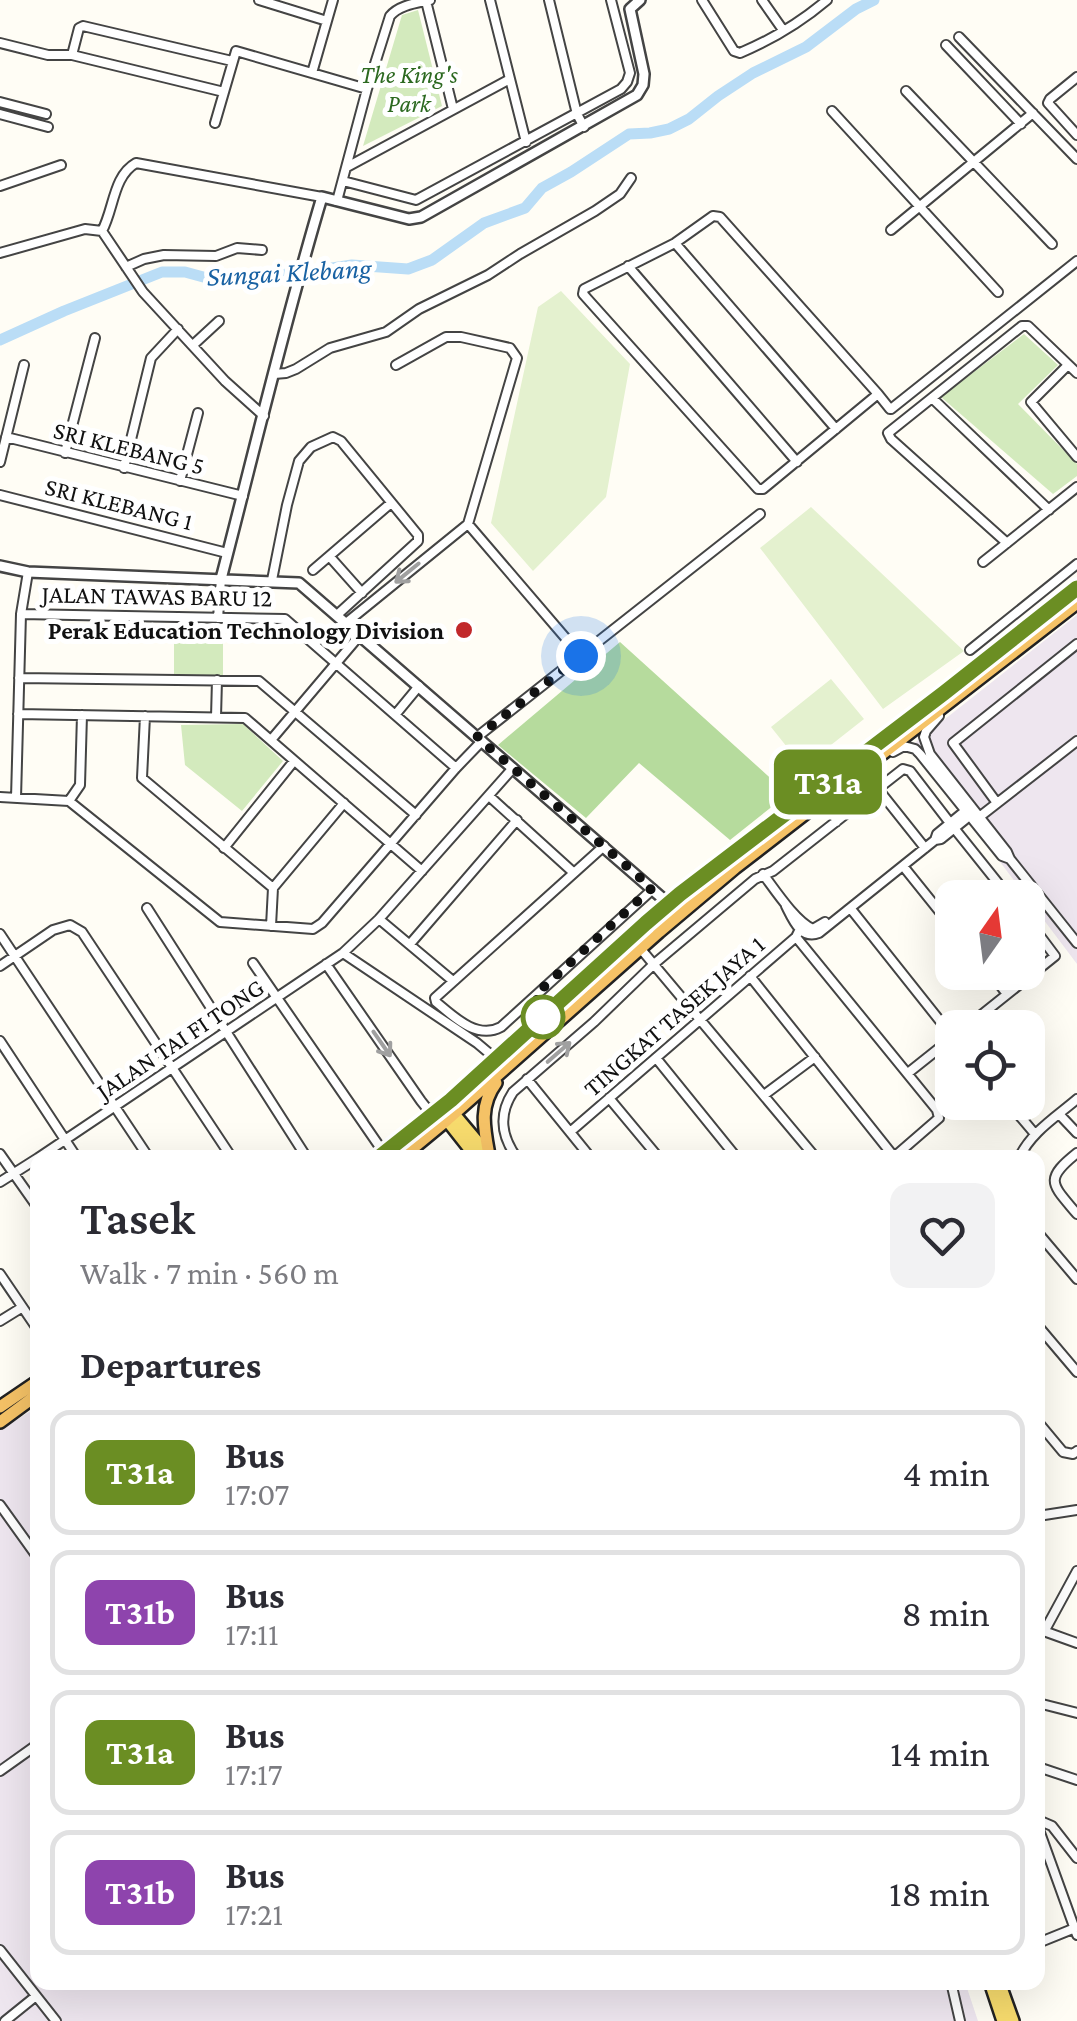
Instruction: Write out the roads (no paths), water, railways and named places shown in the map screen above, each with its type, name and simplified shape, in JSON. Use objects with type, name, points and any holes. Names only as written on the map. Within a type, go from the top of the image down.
[{"type":"highway","points":[[486,1150],[484,1113],[488,1094],[499,1064],[516,1041],[669,904],[1077,588]]},
{"type":"highway","points":[[409,1150],[499,1064],[735,868],[1077,602]]},
{"type":"highway","points":[[669,904],[682,904],[750,851],[757,850]]},
{"type":"highway","points":[[658,932],[667,918],[669,904]]},
{"type":"highway","points":[[640,948],[640,934],[646,923]]},
{"type":"highway","points":[[567,994],[581,990],[628,949],[640,948]]},
{"type":"highway","points":[[390,1150],[447,1111]]},
{"type":"highway","points":[[0,1408],[30,1387]]},
{"type":"highway","points":[[0,1422],[30,1400]]},
{"type":"main road","points":[[447,1111],[480,1150]]},
{"type":"main road","points":[[993,1990],[1003,2021]]},
{"type":"main road","points":[[1002,1990],[1013,2021]]},
{"type":"street","points":[[260,0],[327,20]]},
{"type":"street","points":[[312,72],[333,0]]},
{"type":"street","points":[[337,201],[367,89],[394,11],[428,0],[454,109]]},
{"type":"street","points":[[490,0],[526,142]]},
{"type":"street","points":[[549,0],[577,114],[584,126]]},
{"type":"street","points":[[343,181],[416,200],[621,89],[630,73],[611,0]]},
{"type":"street","points":[[102,231],[120,176],[136,163],[337,201],[409,219],[421,217],[636,95],[644,74],[629,4],[640,0]]},
{"type":"street","points":[[702,0],[737,53],[759,45],[825,1]]},
{"type":"street","points":[[762,0],[784,30]]},
{"type":"street","points":[[72,55],[83,26],[232,61]]},
{"type":"street","points":[[959,37],[1077,158]]},
{"type":"street","points":[[0,43],[48,55],[72,55],[224,92]]},
{"type":"street","points":[[946,45],[1021,124]]},
{"type":"street","points":[[215,123],[236,51],[367,89]]},
{"type":"street","points":[[1077,77],[1048,103],[1077,135]]},
{"type":"street","points":[[347,167],[510,78]]},
{"type":"street","points":[[906,91],[1052,244]]},
{"type":"street","points":[[0,102],[46,114]]},
{"type":"street","points":[[832,111],[998,292]]},
{"type":"street","points":[[0,114],[48,126]]},
{"type":"street","points":[[892,230],[1033,114]]},
{"type":"street","points":[[0,186],[61,166]]},
{"type":"street","points":[[274,374],[286,373],[330,348],[386,332],[595,211],[623,191],[631,178]]},
{"type":"street","points":[[218,618],[220,579],[322,198]]},
{"type":"street","points":[[878,394],[763,489],[754,488],[583,294],[584,289],[675,244],[716,215],[892,409],[1077,261]]},
{"type":"street","points":[[0,253],[85,229],[102,231]]},
{"type":"street","points":[[102,231],[143,292],[234,390],[264,416]]},
{"type":"street","points":[[675,244],[836,430]]},
{"type":"street","points":[[128,271],[144,259],[164,254],[216,256],[239,248],[262,250]]},
{"type":"street","points":[[628,266],[797,462]]},
{"type":"street","points":[[193,345],[219,321]]},
{"type":"street","points":[[1007,543],[888,435],[890,430],[1025,326],[1077,372]]},
{"type":"street","points":[[124,468],[151,358],[178,330]]},
{"type":"street","points":[[346,623],[468,524],[517,358],[510,348],[446,337],[396,365]]},
{"type":"street","points":[[66,452],[94,338]]},
{"type":"street","points":[[1068,364],[1030,402],[1077,457]]},
{"type":"street","points":[[0,462],[24,365]]},
{"type":"street","points":[[932,398],[1048,510]]},
{"type":"street","points":[[180,481],[198,413]]},
{"type":"street","name":"SRI KLEBANG 5","points":[[6,437],[243,496]]},
{"type":"street","points":[[272,580],[299,461],[311,447],[333,437],[341,441],[418,535],[418,541],[337,615]]},
{"type":"street","points":[[983,562],[1077,487]]},
{"type":"street","name":"SRI KLEBANG 1","points":[[0,494],[228,553]]},
{"type":"street","points":[[313,570],[391,503]]},
{"type":"street","points":[[0,798],[69,801],[220,922],[313,929],[479,739],[760,514]]},
{"type":"street","points":[[468,524],[581,656]]},
{"type":"street","points":[[330,557],[362,593]]},
{"type":"street","points":[[970,650],[1077,564]]},
{"type":"street","points":[[0,566],[28,572],[299,582],[669,904]]},
{"type":"street","points":[[16,798],[21,614],[28,572]]},
{"type":"street","name":"JALAN TAWAS BARU 12","points":[[21,614],[285,618],[456,768]]},
{"type":"street","points":[[271,740],[360,635]]},
{"type":"street","points":[[996,803],[953,744],[1077,644]]},
{"type":"street","points":[[19,678],[259,681],[416,815]]},
{"type":"street","points":[[216,718],[217,680]]},
{"type":"street","points":[[395,715],[418,686]]},
{"type":"street","points":[[955,698],[926,731],[924,745],[1002,856],[1010,860],[1077,943]]},
{"type":"street","points":[[18,714],[245,718],[422,871]]},
{"type":"street","points":[[69,801],[80,785],[82,715]]},
{"type":"street","points":[[145,716],[142,778],[273,888]]},
{"type":"street","name":"TINGKAT TASEK JAYA 1","points":[[570,1132],[798,933],[819,933],[941,839],[952,826],[996,803],[1077,740]]},
{"type":"street","points":[[871,764],[878,764],[904,746],[915,750],[972,814]]},
{"type":"street","points":[[224,848],[294,760]]},
{"type":"street","name":"JALAN TAI FI TONG","points":[[50,1150],[344,953],[514,768]]},
{"type":"street","points":[[512,1150],[504,1138],[509,1097],[654,964],[759,876],[773,870],[902,769],[906,769],[996,880]]},
{"type":"street","points":[[836,822],[840,788]]},
{"type":"street","points":[[878,789],[925,848]]},
{"type":"street","points":[[489,796],[574,872]]},
{"type":"street","points":[[271,926],[273,888],[344,803]]},
{"type":"street","points":[[410,944],[516,820]]},
{"type":"street","points":[[604,846],[435,998],[438,1004],[478,1031],[500,1027],[652,888]]},
{"type":"street","points":[[902,866],[935,906]]},
{"type":"street","points":[[735,868],[759,876]]},
{"type":"street","name":"TINGKAT TASEK JAYA 1","points":[[759,876],[806,927],[813,929],[851,909]]},
{"type":"street","name":"TINGKAT TASEK JAYA 1","points":[[786,906],[798,933]]},
{"type":"street","points":[[147,908],[302,1150]]},
{"type":"street","points":[[851,909],[935,1015]]},
{"type":"street","points":[[379,919],[453,982]]},
{"type":"street","points":[[0,966],[53,930],[70,925],[82,932],[227,1150]]},
{"type":"street","points":[[798,933],[937,1110],[939,1118],[903,1150]]},
{"type":"street","points":[[0,934],[144,1150]]},
{"type":"street","points":[[1045,943],[1055,956],[1045,964]]},
{"type":"street","points":[[640,948],[809,1150]]},
{"type":"street","points":[[344,953],[477,1043],[499,1064]]},
{"type":"street","points":[[253,963],[377,1150]]},
{"type":"street","points":[[326,964],[429,1110],[440,1104],[447,1111]]},
{"type":"street","points":[[750,976],[889,1150]]},
{"type":"street","points":[[1004,990],[1007,994]]},
{"type":"street","points":[[987,1010],[1012,990]]},
{"type":"street","points":[[500,1027],[516,1041]]},
{"type":"street","points":[[0,1041],[72,1150]]},
{"type":"street","points":[[908,1073],[935,1051]]},
{"type":"street","points":[[764,1095],[814,1057]]},
{"type":"street","points":[[656,1058],[731,1150]]},
{"type":"street","points":[[527,1080],[585,1150]]},
{"type":"street","points":[[609,1098],[651,1150]]},
{"type":"street","points":[[1023,1150],[1034,1134],[1059,1114],[1071,1110],[1077,1099]]},
{"type":"street","points":[[1059,1114],[1077,1133]]},
{"type":"street","points":[[1023,1120],[1034,1134]]},
{"type":"street","points":[[1077,1153],[1055,1172],[1054,1182],[1077,1214]]},
{"type":"street","points":[[0,1154],[30,1197]]},
{"type":"street","name":"JALAN TAI FI TONG","points":[[0,1182],[30,1163]]},
{"type":"street","points":[[1045,1242],[1077,1279]]},
{"type":"street","points":[[0,1274],[30,1320]]},
{"type":"street","points":[[0,1321],[21,1308]]},
{"type":"street","points":[[1045,1334],[1077,1372]]},
{"type":"street","points":[[1045,1430],[1063,1452],[1073,1453]]},
{"type":"street","points":[[0,1505],[30,1547]]},
{"type":"street","points":[[1045,1515],[1077,1510]]},
{"type":"street","points":[[1045,1623],[1077,1571]]},
{"type":"street","points":[[1045,1632],[1077,1644]]},
{"type":"street","points":[[1045,1706],[1077,1713]]},
{"type":"street","points":[[0,1771],[30,1750]]},
{"type":"street","points":[[1045,1769],[1077,1780]]},
{"type":"street","points":[[1045,1825],[1052,1826],[1077,1858]]},
{"type":"street","points":[[1045,1844],[1076,1932],[1045,1940]]},
{"type":"street","points":[[0,1950],[30,1988]]},
{"type":"street","points":[[31,1990],[56,2021]]},
{"type":"street","points":[[953,1990],[960,2021]]},
{"type":"street","points":[[5,2021],[36,1996]]},
{"type":"waterway","name":"Sungai Klebang","points":[[0,340],[162,272],[185,272],[218,281],[352,265],[408,269],[432,260],[484,223],[525,208],[542,188],[629,134],[669,129],[689,119],[753,73],[806,47],[874,0]]},
{"type":"place","name":"Perak Education Technology Division","points":[[464,630]]},
{"type":"park label","name":"The King's Park","points":[[409,88]]}]
